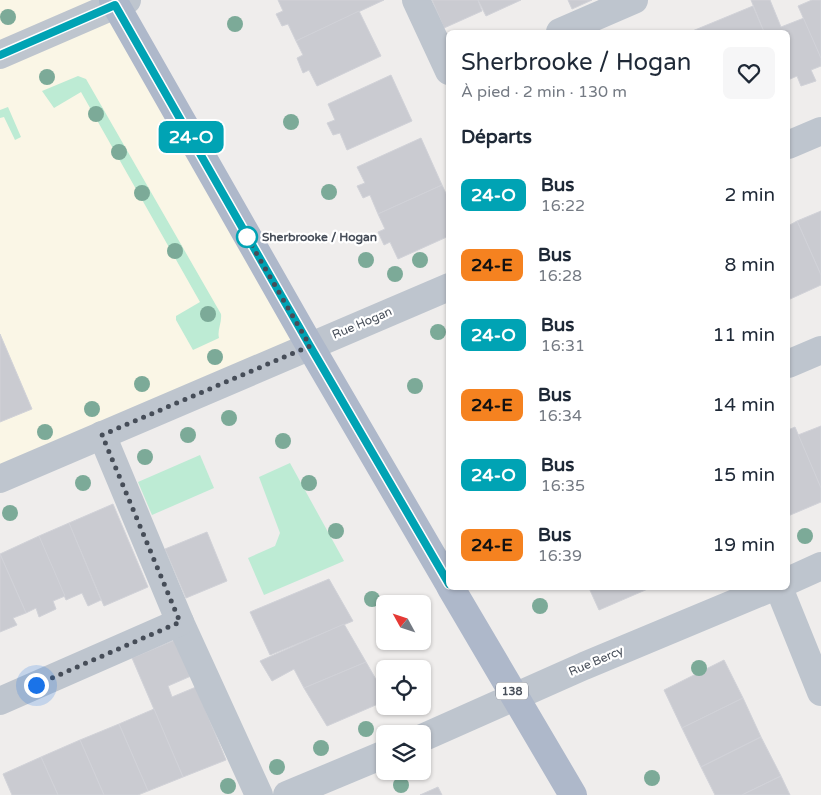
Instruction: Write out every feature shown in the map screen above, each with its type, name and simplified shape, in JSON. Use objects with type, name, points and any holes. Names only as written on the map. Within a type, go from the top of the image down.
[{"type":"main road","points":[[118,2],[310,346],[446,579]]},
{"type":"main road","name":"138","points":[[452,590],[573,795]]},
{"type":"street","points":[[416,0],[446,65]]},
{"type":"street","points":[[565,30],[634,0]]},
{"type":"street","points":[[0,55],[118,2]]},
{"type":"street","points":[[790,144],[821,130]]},
{"type":"street","name":"Rue Hogan","points":[[0,479],[446,288]]},
{"type":"street","points":[[790,363],[821,350]]},
{"type":"street","points":[[102,435],[180,622],[259,795]]},
{"type":"street","points":[[790,579],[821,566]]},
{"type":"street","name":"Rue Bercy","points":[[431,734],[515,697],[720,597],[760,590]]},
{"type":"street","points":[[779,590],[821,692]]},
{"type":"street","points":[[0,701],[180,622]]},
{"type":"street","points":[[299,793],[376,758]]},
{"type":"shaded area","points":[[0,0],[127,0],[310,346],[0,479]]},
{"type":"green space","points":[[78,76],[86,79],[221,314],[219,338],[193,350],[176,320],[176,316],[200,302],[81,92],[54,108],[42,91]]},
{"type":"green space","points":[[8,107],[21,137],[15,140],[4,117],[0,118],[0,110]]},
{"type":"green space","points":[[200,455],[214,488],[152,515],[138,482]]},
{"type":"green space","points":[[290,463],[344,561],[264,595],[248,558],[275,546],[280,533],[259,477]]},
{"type":"building","points":[[278,0],[384,0],[296,41],[288,24],[282,26],[276,14],[283,11]]},
{"type":"building","points":[[432,0],[478,0],[482,11],[444,28]]},
{"type":"building","points":[[478,0],[521,0],[486,16]]},
{"type":"building","points":[[568,0],[592,0],[572,9]]},
{"type":"building","points":[[751,0],[770,0],[781,27],[804,18],[821,58],[821,66],[811,70],[816,81],[801,86],[797,76],[790,79],[790,30],[763,30]]},
{"type":"building","points":[[812,0],[821,0],[821,58],[798,6]]},
{"type":"building","points":[[753,6],[763,30],[695,30]]},
{"type":"building","points":[[359,11],[381,56],[317,86],[309,70],[303,73],[297,58],[303,55],[296,41]]},
{"type":"building","points":[[391,75],[412,121],[347,150],[340,133],[333,135],[327,123],[335,120],[328,104]]},
{"type":"building","points":[[421,138],[442,185],[378,214],[370,195],[363,198],[357,186],[365,183],[357,167]]},
{"type":"building","points":[[442,185],[446,194],[446,237],[398,259],[390,242],[384,245],[378,232],[385,229],[378,214]]},
{"type":"building","points":[[821,211],[821,275],[797,221]]},
{"type":"building","points":[[797,221],[821,275],[821,285],[790,299],[790,225]]},
{"type":"building","points":[[0,334],[32,409],[0,422]]},
{"type":"building","points":[[821,426],[821,488],[798,435]]},
{"type":"building","points":[[795,427],[821,488],[821,502],[790,515],[790,429]]},
{"type":"building","points":[[113,504],[148,587],[104,606],[69,523]]},
{"type":"building","points":[[69,523],[101,600],[88,606],[82,593],[66,600],[39,536]]},
{"type":"building","points":[[207,532],[227,581],[186,598],[165,549]]},
{"type":"building","points":[[39,536],[65,596],[53,601],[56,609],[39,617],[36,608],[26,613],[0,554]]},
{"type":"building","points":[[0,554],[26,613],[13,618],[17,625],[0,632]]},
{"type":"building","points":[[329,579],[353,621],[270,655],[250,612]]},
{"type":"building","points":[[590,590],[645,590],[599,610]]},
{"type":"building","points":[[344,624],[366,662],[304,688],[294,669],[272,681],[260,661]]},
{"type":"building","points":[[175,640],[191,676],[168,686],[172,697],[196,687],[226,760],[183,777],[132,658]]},
{"type":"building","points":[[724,660],[743,698],[682,728],[664,690]]},
{"type":"building","points":[[366,662],[376,679],[376,705],[327,726],[304,688]]},
{"type":"building","points":[[743,698],[761,737],[701,767],[682,728]]},
{"type":"building","points":[[154,709],[183,777],[148,791],[119,724]]},
{"type":"building","points":[[119,724],[148,791],[138,795],[104,795],[80,740]]},
{"type":"building","points":[[761,737],[781,776],[742,795],[715,795],[701,767]]},
{"type":"building","points":[[80,740],[104,795],[58,795],[41,757]]},
{"type":"building","points":[[41,757],[58,795],[12,795],[3,774]]},
{"type":"building","points":[[781,776],[790,795],[742,795]]},
{"type":"building","points":[[438,787],[442,795],[420,795]]},
{"type":"bus line","name":"24-O","points":[[0,55],[115,5],[446,579]]},
{"type":"place","name":"Sherbrooke / Hogan","points":[[247,237]]},
{"type":"route","points":[[36,685],[180,622],[102,435],[310,346],[247,237]]}]
